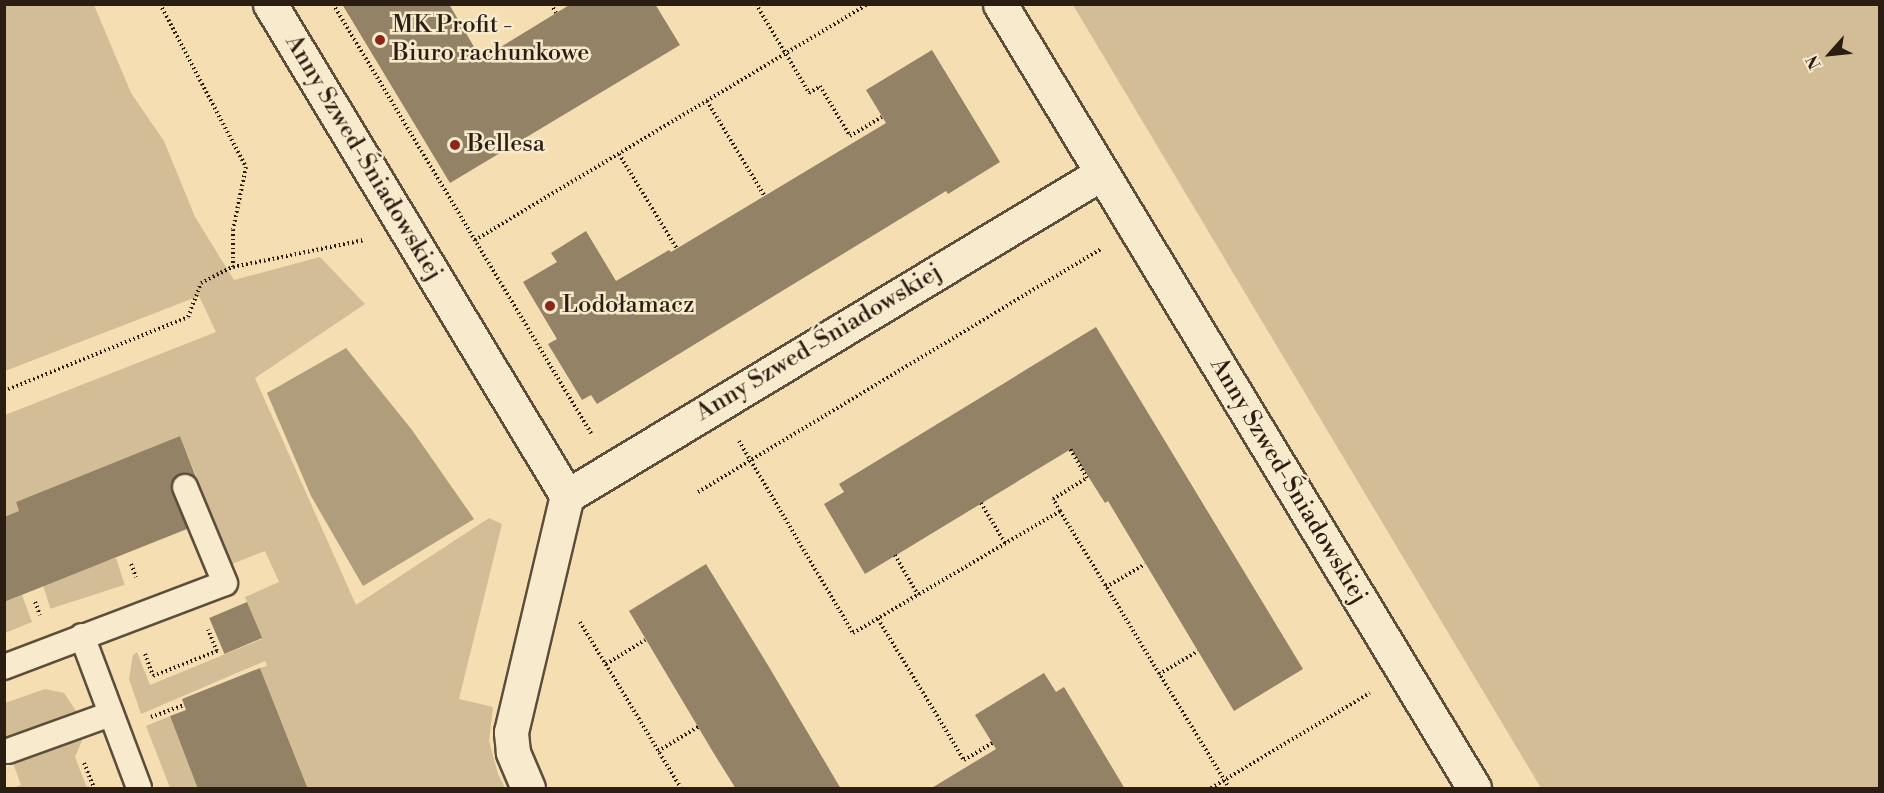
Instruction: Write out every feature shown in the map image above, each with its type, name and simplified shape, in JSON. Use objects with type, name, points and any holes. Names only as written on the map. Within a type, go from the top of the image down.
[{"type":"street","name":"Anny Szwed-Śniadowskiej","points":[[270,4],[567,496],[1102,173]]},
{"type":"street","name":"Anny Szwed-Śniadowskiej","points":[[1000,4],[1474,789]]},
{"type":"street","points":[[528,789],[513,752],[511,732],[567,496]]},
{"type":"lane","points":[[4,667],[225,583],[185,487]]},
{"type":"lane","points":[[82,636],[139,789]]},
{"type":"lane","points":[[8,751],[111,714]]},
{"type":"path","points":[[160,4],[246,167],[233,230],[233,267]]},
{"type":"path","points":[[333,4],[613,469]]},
{"type":"path","points":[[551,4],[556,13]]},
{"type":"path","points":[[756,4],[809,93],[820,86],[850,136],[882,117]]},
{"type":"path","points":[[475,240],[867,4]]},
{"type":"path","points":[[707,101],[764,195]]},
{"type":"path","points":[[619,154],[676,249]]},
{"type":"path","points":[[4,391],[188,317],[201,283],[233,267],[365,240],[414,244]]},
{"type":"path","points":[[698,492],[1106,246]]},
{"type":"path","points":[[717,405],[853,633],[1060,511]]},
{"type":"path","points":[[1070,450],[1088,478],[1053,499],[1228,789]]},
{"type":"path","points":[[981,503],[1005,543]]},
{"type":"path","points":[[895,555],[918,595]]},
{"type":"path","points":[[1106,587],[1145,564]]},
{"type":"path","points":[[578,618],[681,789]]},
{"type":"path","points":[[878,619],[964,760],[992,743]]},
{"type":"path","points":[[606,664],[645,640]]},
{"type":"path","points":[[1159,674],[1198,651]]},
{"type":"path","points":[[1211,789],[1404,672]]},
{"type":"path","points":[[140,721],[184,705]]},
{"type":"path","points":[[658,751],[698,727]]},
{"type":"shaded area","points":[[5,5],[94,5],[131,93],[164,141],[195,217],[234,280],[320,257],[365,304],[255,378],[356,605],[489,518],[502,524],[459,699],[493,707],[489,741],[498,774],[505,788],[308,788],[260,668],[267,666],[265,661],[141,714],[129,679],[133,655],[137,652],[150,685],[262,639],[245,597],[279,582],[265,551],[232,564],[180,436],[16,502],[19,511],[5,517],[5,415],[216,332],[199,296],[5,371]]},
{"type":"shaded area","points":[[1073,5],[1879,5],[1879,788],[1541,788]]},
{"type":"shaded area","points":[[346,348],[412,430],[474,519],[363,586],[311,496],[267,393]]},
{"type":"shaded area","points":[[116,558],[125,585],[50,609],[42,582]]},
{"type":"shaded area","points":[[22,595],[32,622],[5,633],[5,602]]},
{"type":"shaded area","points":[[45,689],[64,693],[76,711],[5,738],[5,703]]},
{"type":"shaded area","points":[[170,716],[198,788],[170,788],[146,726]]},
{"type":"shaded area","points":[[84,736],[75,757],[87,788],[13,788],[21,785],[13,763]]},
{"type":"building","points":[[342,4],[449,4],[481,59],[571,4],[655,4],[680,45],[450,183]]},
{"type":"building","points":[[932,50],[1000,162],[948,194],[946,191],[597,404],[591,395],[582,400],[548,344],[557,339],[523,282],[557,262],[551,253],[586,231],[616,281],[669,250],[671,252],[886,123],[866,90]]},
{"type":"building","points":[[1096,327],[1303,669],[1234,711],[1108,501],[1105,503],[1071,449],[865,574],[824,504],[844,492],[839,484]]},
{"type":"building","points":[[180,436],[197,480],[187,473],[180,474],[171,485],[187,529],[4,602],[4,517],[19,511],[16,502]]},
{"type":"building","points":[[706,564],[841,789],[736,789],[713,752],[629,611]]},
{"type":"building","points":[[247,602],[262,638],[224,654],[209,618]]},
{"type":"building","points":[[260,668],[308,789],[198,789],[170,716],[186,710],[182,699]]},
{"type":"building","points":[[1044,673],[1056,692],[1064,687],[1125,789],[930,789],[996,749],[975,715]]},
{"type":"place","name":"MK Profit - Biuro rachunkowe","points":[[380,40]]},
{"type":"place","name":"Bellesa","points":[[455,145]]},
{"type":"place","name":"Lodołamacz","points":[[550,306]]}]
